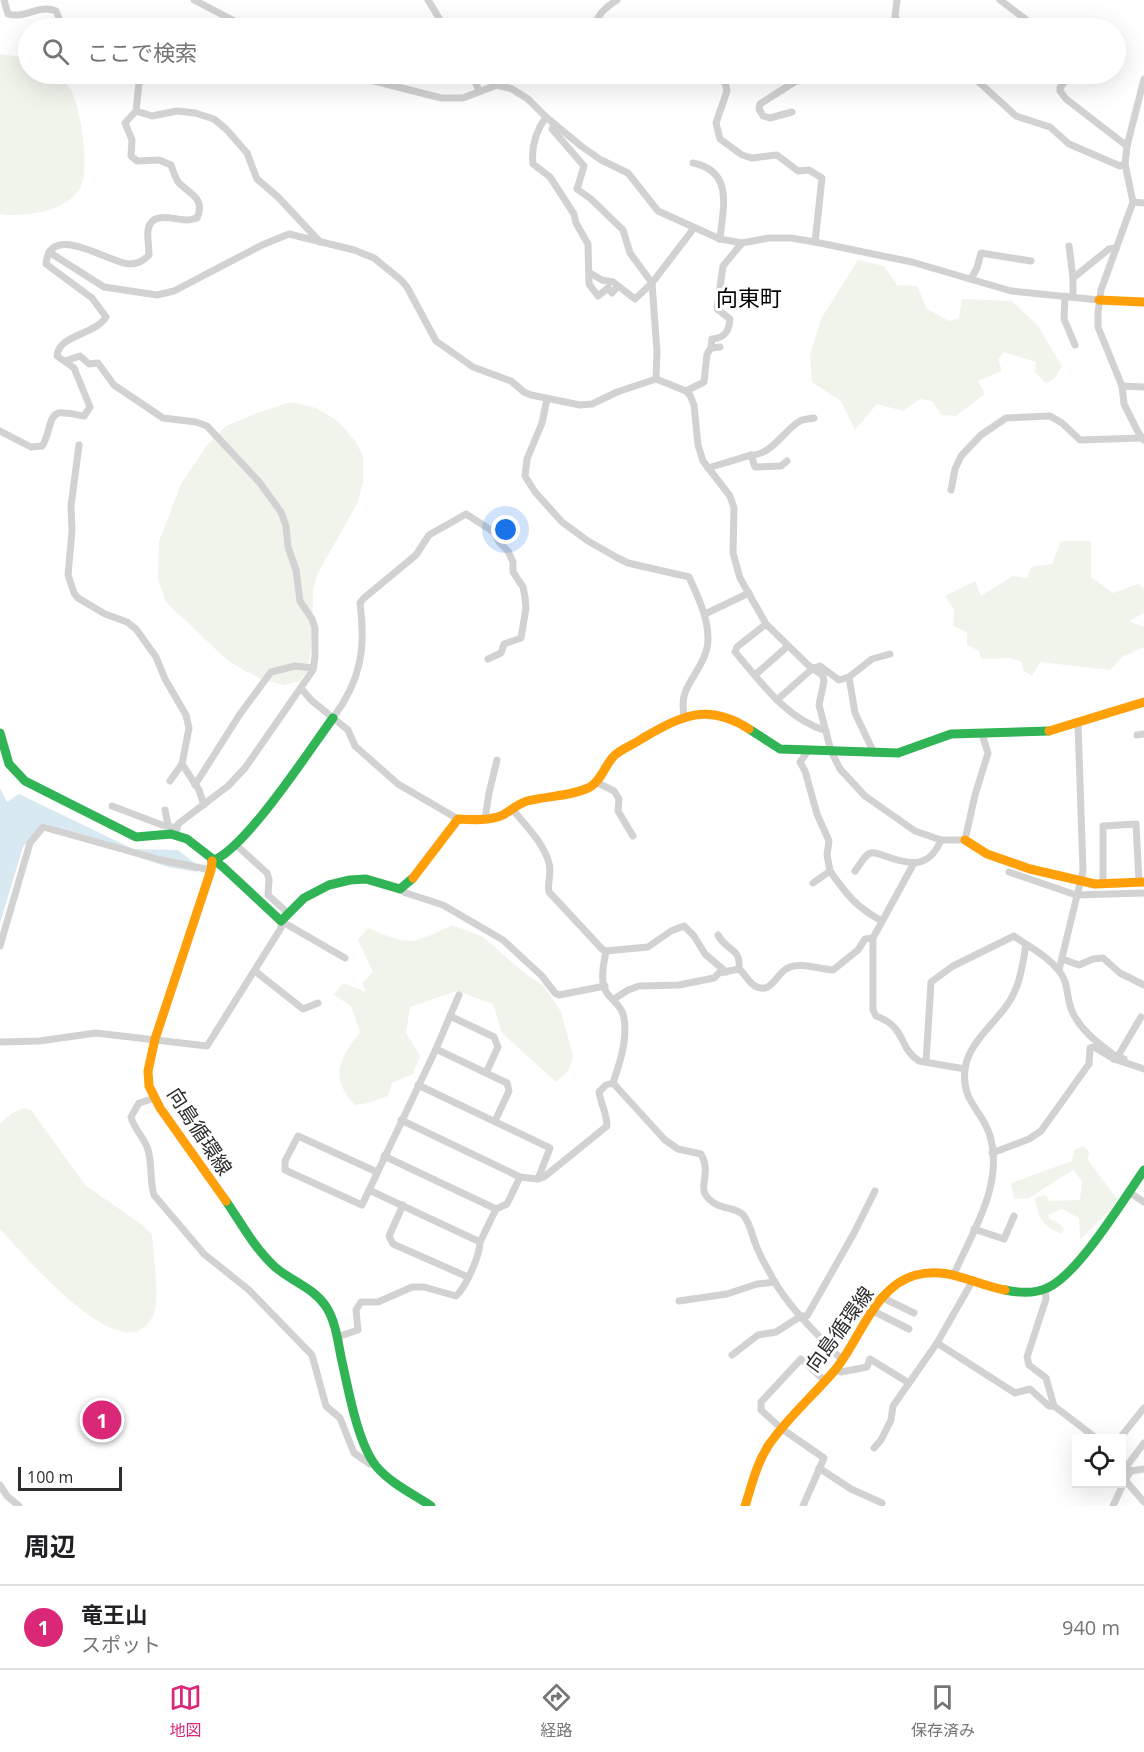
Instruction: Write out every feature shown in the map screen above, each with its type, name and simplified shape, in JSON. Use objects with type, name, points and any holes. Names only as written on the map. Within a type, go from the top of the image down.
[{"type":"main road","points":[[1099,300],[1144,302]]},
{"type":"main road","points":[[0,734],[9,764],[25,781],[136,837],[176,831],[212,866],[223,867],[285,918],[304,898],[329,885],[366,879],[400,889],[413,878],[458,819],[485,819],[501,816],[524,802],[558,794],[570,794],[589,787],[596,782],[615,755],[684,717],[723,715],[737,721],[780,749],[808,752],[898,753],[939,736],[951,734],[1049,731],[1144,702]]},
{"type":"main road","points":[[212,866],[255,824],[333,718]]},
{"type":"main road","points":[[965,840],[987,854],[1030,869],[1080,881],[1095,884],[1142,882]]},
{"type":"main road","name":"向島循環線","points":[[212,866],[155,1039],[148,1071],[149,1086],[262,1254],[276,1268],[312,1290],[321,1299],[330,1315],[337,1337],[353,1412],[369,1455],[390,1479],[418,1503],[431,1506]]},
{"type":"main road","name":"向島循環線","points":[[745,1506],[761,1459],[782,1429],[835,1370],[873,1311],[892,1288],[918,1274],[936,1272],[954,1274],[1013,1292],[1045,1289],[1060,1281],[1073,1270],[1144,1170]]},
{"type":"street","points":[[4,0],[8,14],[16,16],[34,10],[50,9],[56,11],[59,18]]},
{"type":"street","points":[[194,0],[229,18]]},
{"type":"street","points":[[428,0],[439,18]]},
{"type":"street","points":[[599,18],[604,10],[617,0]]},
{"type":"street","points":[[896,18],[897,0]]},
{"type":"street","points":[[1000,0],[1024,18]]},
{"type":"street","points":[[951,490],[955,469],[961,456],[981,435],[1006,418],[1050,416],[1062,423],[1080,440],[1143,439],[1124,404],[1122,386],[1098,327],[1099,300],[1133,202],[1125,164],[1127,146],[1144,79]]},
{"type":"street","points":[[0,431],[31,447],[42,446],[47,439],[53,416],[60,413],[84,416],[90,407],[74,368],[57,356],[57,351],[62,344],[101,324],[106,317],[92,298],[46,264],[49,252],[56,245],[64,245],[97,252],[118,262],[131,264],[142,262],[149,255],[148,229],[152,222],[163,217],[186,220],[197,218],[201,210],[190,191],[177,181],[171,165],[159,160],[137,161],[131,156],[132,140],[125,123],[136,111],[139,84]]},
{"type":"street","points":[[386,84],[441,98],[463,98],[497,85],[513,89],[591,153],[628,173],[658,211],[720,238],[742,243],[769,238],[791,238],[912,262],[1011,291],[1099,300]]},
{"type":"street","points":[[476,84],[479,91]]},
{"type":"street","points":[[725,84],[727,91],[716,123],[720,139],[742,156],[752,158],[777,155],[798,171],[809,170],[822,178],[815,242]]},
{"type":"street","points":[[791,84],[760,104],[759,109],[763,116],[770,118],[792,112]]},
{"type":"street","points":[[981,84],[1016,116],[1050,127],[1069,144],[1120,166],[1125,164]]},
{"type":"street","points":[[1063,84],[1060,92],[1066,99],[1127,146]]},
{"type":"street","points":[[136,111],[152,116],[177,111],[195,113],[214,119],[247,153],[257,178],[320,242]]},
{"type":"street","points":[[546,117],[538,128],[535,138],[533,164],[550,177],[574,214],[576,223],[588,244],[589,284],[598,296],[608,288],[612,293],[618,286]]},
{"type":"street","points":[[554,124],[552,129],[584,166],[577,189],[591,199],[623,230],[630,253],[652,283],[657,352],[656,379]]},
{"type":"street","points":[[693,163],[704,165],[712,171],[723,187],[720,238]]},
{"type":"street","points":[[1133,202],[1144,203]]},
{"type":"street","points":[[590,273],[602,280],[613,282],[635,299],[652,283],[694,228]]},
{"type":"street","points":[[49,252],[104,287],[157,295],[174,291],[261,245],[289,234],[354,250],[374,258],[407,287],[431,334],[444,348],[473,367],[511,381],[531,395],[580,405],[592,404],[616,392],[656,379],[686,391],[694,405],[698,445],[708,468],[730,496],[734,508],[733,552],[740,578],[766,624],[788,646],[820,672],[824,681],[819,705],[831,752],[840,769],[865,796],[915,831],[941,840],[965,840],[987,753],[982,734]]},
{"type":"street","points":[[686,391],[704,382],[707,354],[711,348],[712,339],[726,334],[729,327],[730,319],[717,309],[723,266],[742,243]]},
{"type":"street","points":[[1069,246],[1073,278],[1064,319],[1075,345]]},
{"type":"street","points":[[1073,278],[1109,249],[1116,248]]},
{"type":"street","points":[[971,279],[981,253],[1031,261]]},
{"type":"street","points":[[711,348],[720,348]]},
{"type":"street","points":[[65,361],[80,356],[89,364],[98,363],[114,385],[164,418],[196,422],[207,426],[260,483],[281,512],[286,526],[288,547],[296,570],[300,601],[315,628],[313,668],[245,768],[228,786],[178,824],[176,831],[168,825],[162,825],[112,806]]},
{"type":"street","points":[[1122,386],[1144,387]]},
{"type":"street","points":[[547,399],[542,423],[526,459],[525,476],[535,492],[562,522],[588,541],[616,557],[689,577],[705,614],[708,640],[705,655],[682,701],[684,717]]},
{"type":"street","points":[[708,468],[756,455],[771,447],[801,420],[814,418]]},
{"type":"street","points":[[79,445],[71,506],[72,531],[68,575],[78,598],[105,614],[127,622],[136,629],[156,657],[165,680],[186,715],[189,728],[182,764],[170,781]]},
{"type":"street","points":[[751,455],[755,467],[781,466],[787,461]]},
{"type":"street","points":[[333,718],[355,681],[361,655],[361,638],[364,632],[360,603],[416,555],[429,535],[466,514],[494,532],[499,542],[508,550],[513,562],[513,572],[523,587],[525,597],[526,608],[521,638],[504,644],[501,652],[488,659]]},
{"type":"street","points":[[705,614],[749,593]]},
{"type":"street","points":[[766,624],[737,647],[735,652],[786,710],[810,726],[826,731]]},
{"type":"street","points":[[755,675],[788,646]]},
{"type":"street","points":[[777,699],[813,668],[820,666],[840,680],[849,677],[872,659],[890,654]]},
{"type":"street","points":[[195,785],[240,714],[271,672],[295,666],[313,668]]},
{"type":"street","points":[[849,677],[855,713],[874,753]]},
{"type":"street","points":[[301,688],[348,730],[355,746],[398,784],[458,819]]},
{"type":"street","points":[[1059,970],[1083,871],[1078,723]]},
{"type":"street","points":[[808,752],[800,762],[829,841],[827,855],[830,871],[851,901],[882,921]]},
{"type":"street","points":[[485,819],[497,760]]},
{"type":"street","points":[[182,764],[204,800],[204,805]]},
{"type":"street","points":[[596,782],[614,791],[619,799],[618,811],[633,836]]},
{"type":"street","points":[[165,810],[168,825]]},
{"type":"street","points":[[513,810],[540,843],[550,865],[547,884],[549,892],[606,951]]},
{"type":"street","points":[[1103,884],[1103,826],[1136,824],[1142,882]]},
{"type":"street","points":[[0,946],[30,843],[43,827],[161,861],[212,866]]},
{"type":"street","points":[[855,871],[868,854],[873,852],[914,863],[923,862],[929,859],[941,840]]},
{"type":"street","points":[[236,844],[267,873],[268,895],[285,918],[345,958]]},
{"type":"street","points":[[914,863],[873,938],[873,1010],[876,1016],[885,1019],[900,1034],[912,1057],[919,1061],[965,1070]]},
{"type":"street","points":[[813,883],[830,871]]},
{"type":"street","points":[[1009,873],[1076,895],[1144,892]]},
{"type":"street","points":[[400,889],[406,894],[443,905],[503,940],[559,995],[605,986]]},
{"type":"street","points":[[0,1042],[39,1041],[96,1033],[207,1046],[255,971],[285,918]]},
{"type":"street","points":[[606,951],[648,947],[671,931],[684,926],[694,936],[705,954],[726,972]]},
{"type":"street","points":[[718,935],[722,943],[738,954],[739,969]]},
{"type":"street","points":[[926,1062],[931,982],[953,966],[1014,936],[1059,970],[1066,982],[1072,1011],[1088,1034],[1114,1055],[1114,1059]]},
{"type":"street","points":[[614,999],[639,986],[679,985],[714,978],[719,973],[739,969],[745,973],[754,986],[761,988],[771,985],[787,968],[799,966],[833,970],[858,950],[865,939],[873,938]]},
{"type":"street","points":[[954,1274],[994,1178],[990,1135],[966,1093],[965,1070],[974,1046],[1008,1004],[1021,980],[1026,945]]},
{"type":"street","points":[[606,951],[602,968],[605,986],[607,993],[623,1013],[625,1028],[624,1046],[613,1083]]},
{"type":"street","points":[[1062,959],[1079,965],[1093,959],[1103,958],[1120,973],[1144,985]]},
{"type":"street","points":[[255,971],[303,1009],[318,1003]]},
{"type":"street","points":[[377,1172],[298,1136],[285,1161],[285,1170],[362,1205],[459,995]]},
{"type":"street","points":[[450,1016],[495,1037],[498,1047],[486,1073]]},
{"type":"street","points":[[1129,1065],[1129,1062],[1118,1056],[1141,1017]]},
{"type":"street","points":[[992,1153],[1029,1139],[1041,1131],[1089,1064],[1090,1048],[1094,1047],[1114,1059],[1144,1069]]},
{"type":"street","points":[[436,1049],[507,1083],[509,1091],[495,1121]]},
{"type":"street","points":[[401,1120],[520,1177],[538,1179],[553,1170],[607,1126],[607,1116],[600,1101],[599,1092],[606,1085],[613,1083]]},
{"type":"street","points":[[613,1083],[665,1140],[678,1149],[701,1154],[707,1164],[704,1190],[706,1196],[722,1208],[740,1211],[746,1217],[758,1250],[775,1282],[801,1316],[842,1360]]},
{"type":"street","points":[[418,1085],[550,1148],[538,1179]]},
{"type":"street","points":[[155,1098],[139,1103],[131,1117],[148,1148],[154,1196],[204,1254],[254,1295],[312,1355],[326,1406],[340,1418],[354,1453],[370,1464],[373,1462]]},
{"type":"street","points":[[384,1156],[496,1209]]},
{"type":"street","points":[[337,1337],[358,1330],[356,1310],[361,1302],[378,1302],[412,1287],[424,1287],[456,1296],[462,1291],[480,1250],[480,1242],[496,1209],[507,1204],[520,1177]]},
{"type":"street","points":[[369,1190],[480,1242]]},
{"type":"street","points":[[732,1355],[758,1335],[776,1332],[801,1316],[807,1316],[875,1191]]},
{"type":"street","points":[[1129,1192],[1144,1202]]},
{"type":"street","points":[[403,1206],[388,1236],[393,1244],[468,1277]]},
{"type":"street","points":[[974,1229],[1004,1239],[1014,1216]]},
{"type":"street","points":[[874,1448],[881,1440],[891,1420],[893,1406],[937,1343],[973,1280]]},
{"type":"street","points":[[679,1301],[727,1294],[757,1284],[775,1282]]},
{"type":"street","points":[[1045,1289],[1046,1299],[1027,1357],[1029,1365],[1046,1378],[1054,1406]]},
{"type":"street","points":[[883,1298],[914,1313]]},
{"type":"street","points":[[873,1311],[909,1329]]},
{"type":"street","points":[[937,1343],[1015,1393],[1030,1389],[1049,1406],[1054,1406],[1091,1434]]},
{"type":"street","points":[[803,1506],[824,1458],[782,1429],[761,1410],[761,1402],[801,1359],[825,1381]]},
{"type":"street","points":[[835,1370],[841,1372],[867,1367],[870,1359],[909,1383]]},
{"type":"street","points":[[1123,1434],[1144,1408]]},
{"type":"street","points":[[1126,1466],[1144,1443]]},
{"type":"street","points":[[1126,1466],[1144,1469]]},
{"type":"street","points":[[819,1468],[851,1489],[882,1503]]},
{"type":"street","points":[[1126,1481],[1144,1502]]},
{"type":"street","points":[[0,1485],[7,1496],[19,1506]]},
{"type":"street","points":[[1113,1506],[1121,1488]]},
{"type":"shaded area","points":[[0,54],[18,57],[18,84],[66,84],[70,88],[78,108],[85,164],[82,184],[77,193],[68,201],[46,211],[22,215],[0,214]]},
{"type":"shaded area","points":[[858,260],[884,266],[897,285],[917,286],[927,309],[949,321],[959,318],[962,299],[1012,301],[1038,326],[1062,366],[1055,378],[1046,383],[1035,372],[1036,362],[1004,352],[998,359],[1002,371],[978,381],[985,394],[956,416],[942,415],[932,401],[920,399],[903,411],[877,404],[855,430],[841,401],[812,382],[810,355],[821,319]]},
{"type":"shaded area","points":[[291,402],[316,408],[338,421],[355,441],[363,456],[363,482],[358,502],[317,575],[313,590],[312,638],[308,670],[300,681],[284,685],[264,680],[227,660],[166,602],[158,580],[159,541],[181,484],[207,445],[226,426]]},
{"type":"shaded area","points":[[1061,541],[1091,541],[1091,577],[1113,593],[1138,584],[1144,588],[1144,613],[1129,621],[1144,627],[1144,647],[1122,657],[1110,670],[1040,662],[1032,676],[1023,670],[1022,662],[1011,658],[981,659],[979,651],[967,645],[967,632],[953,626],[954,609],[945,596],[975,581],[981,596],[1013,576],[1027,578],[1031,567],[1052,564]]},
{"type":"shaded area","points":[[0,788],[7,802],[19,794],[133,849],[178,850],[198,866],[197,872],[168,867],[40,827],[23,847],[0,923]]},
{"type":"shaded area","points":[[452,925],[483,937],[523,972],[544,986],[561,1012],[573,1056],[569,1070],[556,1082],[502,1033],[493,1004],[457,991],[410,1007],[406,1033],[420,1056],[413,1074],[392,1083],[388,1096],[355,1105],[347,1095],[339,1076],[347,1050],[360,1032],[351,1006],[334,995],[343,983],[366,992],[362,983],[373,972],[358,940],[368,928],[393,938],[410,941]]},
{"type":"shaded area","points":[[24,1108],[31,1110],[85,1185],[152,1234],[156,1306],[154,1313],[141,1330],[122,1332],[100,1322],[76,1305],[30,1262],[0,1229],[0,1124],[12,1113]]},
{"type":"shaded area","points":[[1083,1146],[1089,1152],[1088,1160],[1117,1199],[1113,1207],[1080,1240],[1079,1218],[1062,1209],[1048,1215],[1049,1219],[1064,1228],[1062,1234],[1042,1221],[1035,1198],[1045,1195],[1050,1201],[1080,1200],[1082,1181],[1073,1170],[1029,1198],[1014,1199],[1011,1183],[1072,1161],[1074,1150]]},
{"type":"traffic: fast","points":[[212,861],[226,853],[259,819],[333,718]]},
{"type":"traffic: fast","points":[[749,729],[780,749],[898,753],[951,734],[1049,731]]},
{"type":"traffic: fast","points":[[0,733],[9,764],[25,781],[136,837],[171,834],[187,839],[223,867],[281,921],[304,898],[329,885],[366,879],[400,889],[413,878]]},
{"type":"traffic: fast","points":[[1005,1290],[1032,1292],[1047,1288],[1059,1280],[1086,1253],[1144,1170]]},
{"type":"traffic: fast","points":[[226,1201],[268,1260],[281,1272],[314,1293],[325,1305],[334,1323],[354,1414],[369,1456],[388,1478],[431,1506]]},
{"type":"traffic: slow","points":[[1099,300],[1144,302]]},
{"type":"traffic: slow","points":[[1049,731],[1144,702]]},
{"type":"traffic: slow","points":[[413,878],[458,819],[492,818],[503,815],[527,801],[568,794],[590,787],[598,780],[615,755],[682,718],[707,714],[720,716],[749,729]]},
{"type":"traffic: slow","points":[[965,840],[987,854],[1030,869],[1095,884],[1144,882]]},
{"type":"traffic: slow","points":[[212,861],[155,1039],[148,1071],[149,1086],[160,1108],[226,1201]]},
{"type":"traffic: slow","points":[[745,1506],[757,1468],[768,1446],[783,1426],[835,1370],[869,1315],[889,1290],[901,1281],[928,1273],[950,1274],[1005,1290]]},
{"type":"place","name":"竜王山","points":[[102,1420]]},
{"type":"district","name":"向東町","points":[[749,297]]}]
